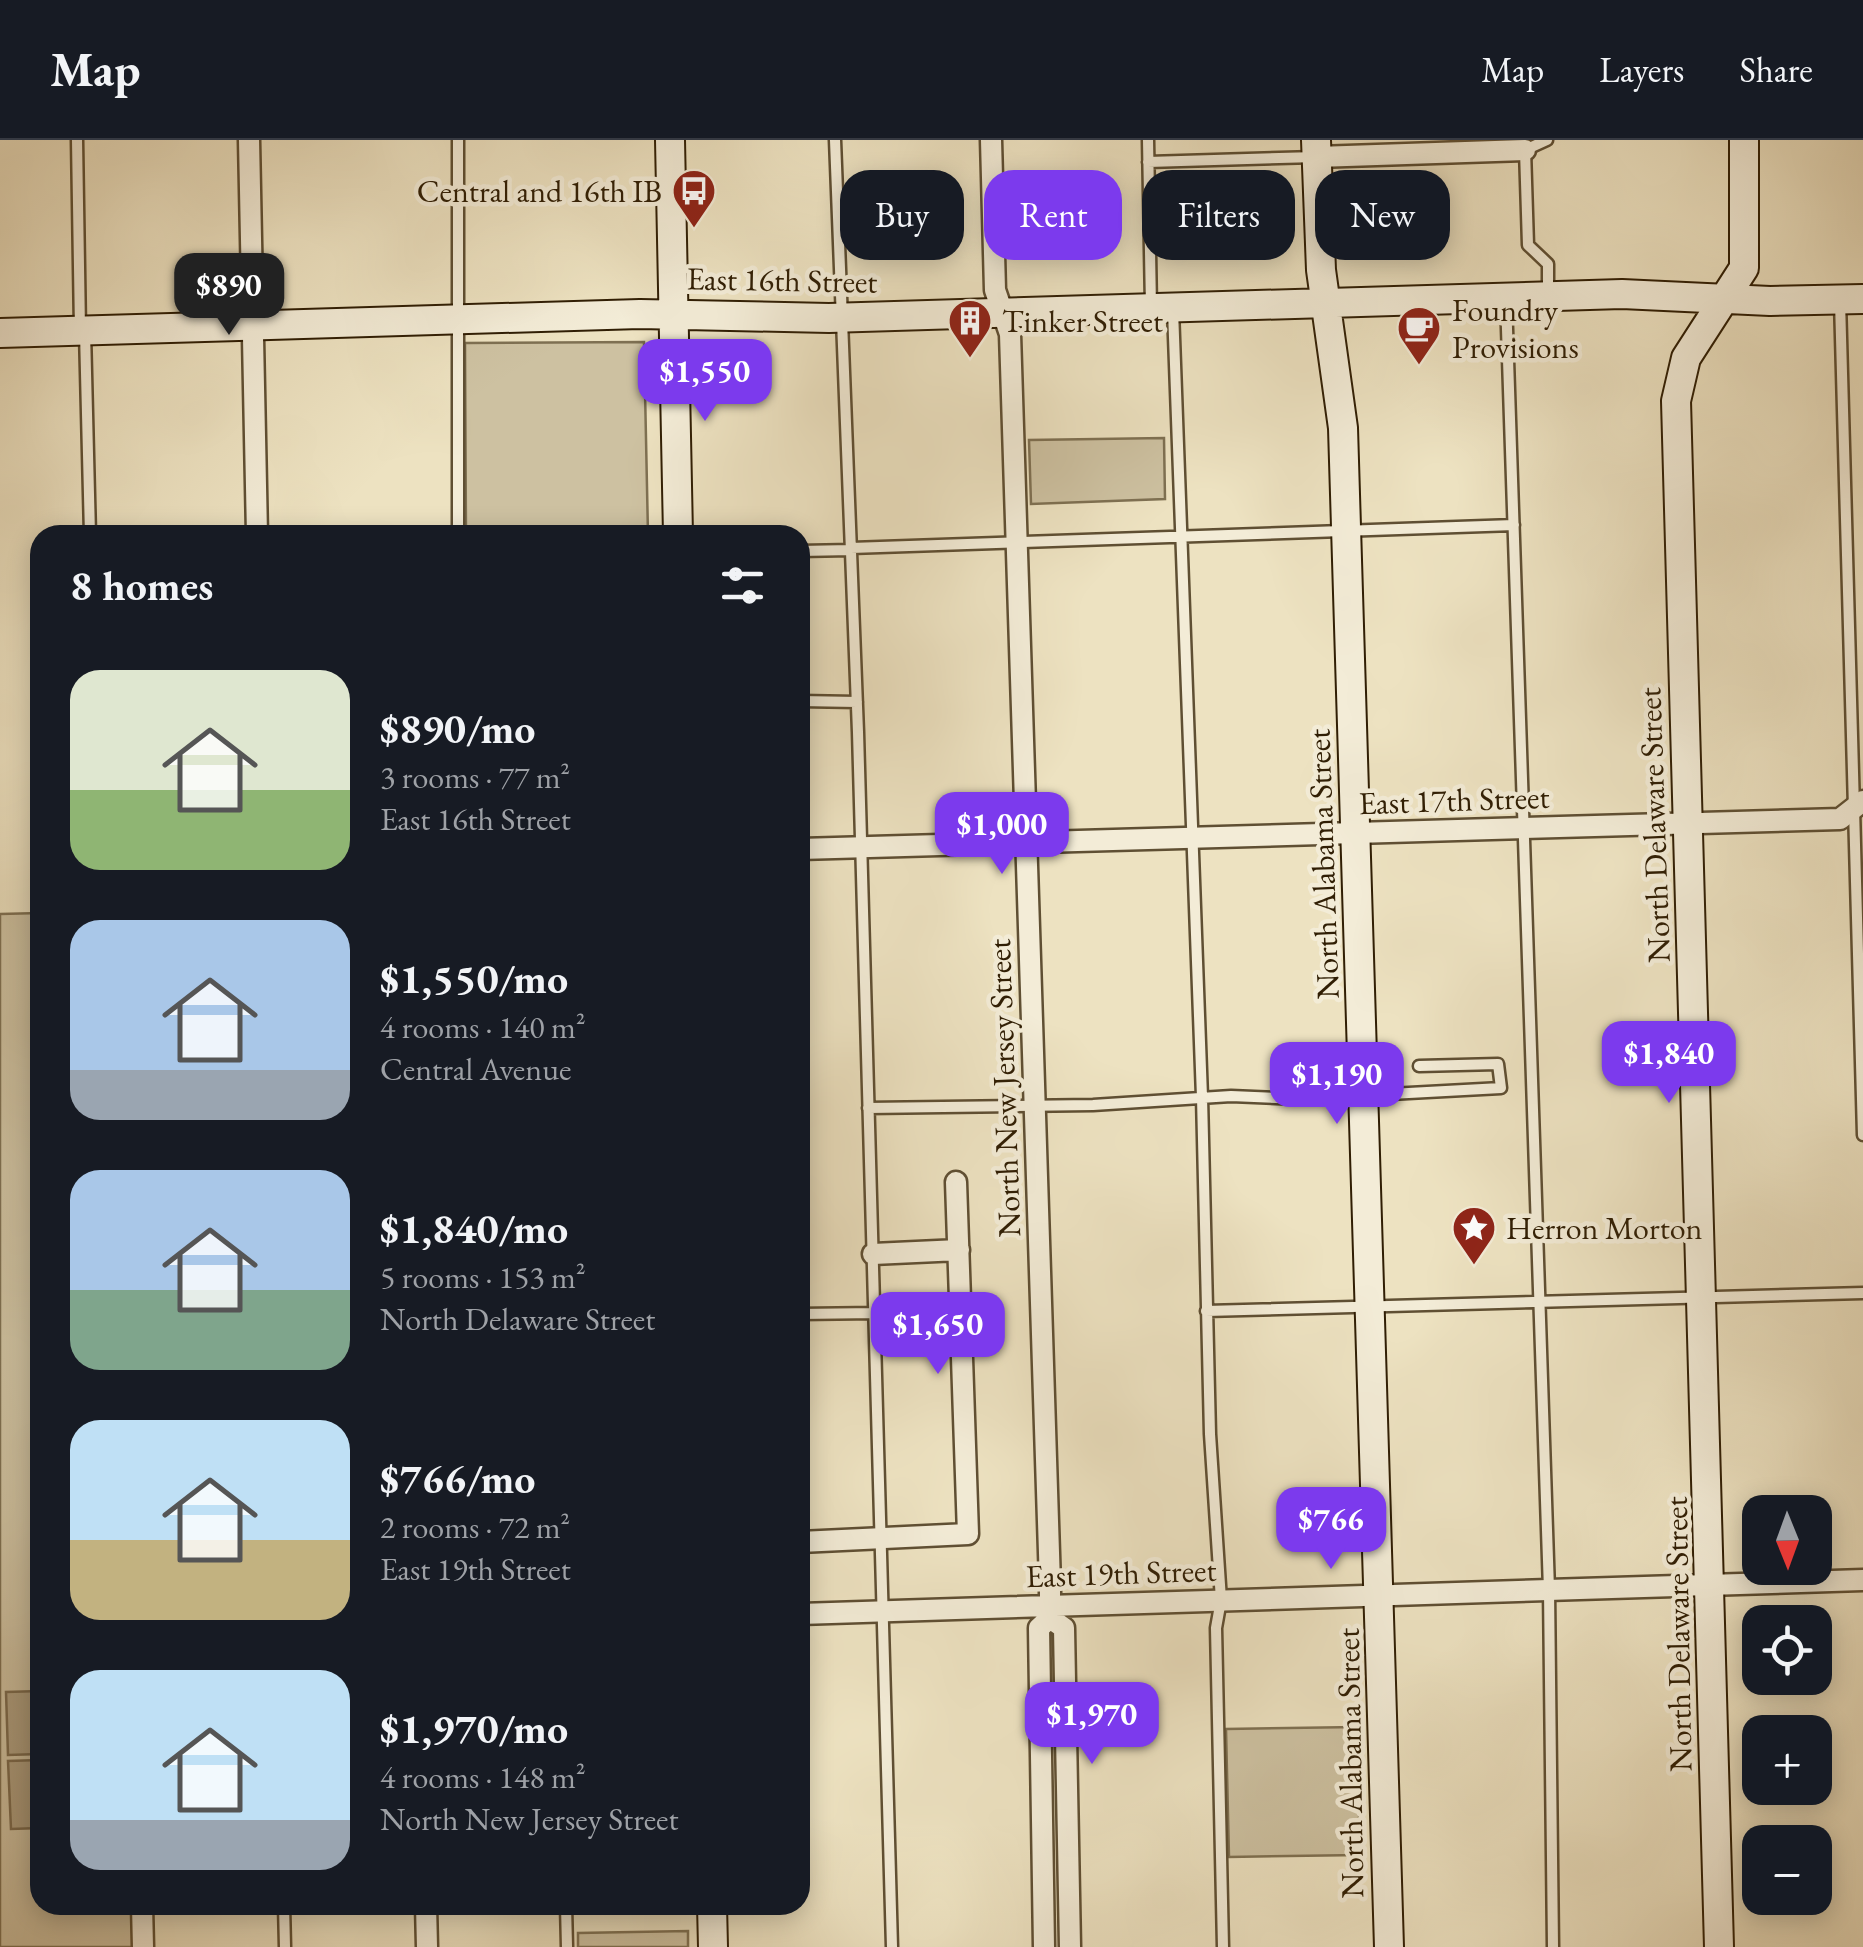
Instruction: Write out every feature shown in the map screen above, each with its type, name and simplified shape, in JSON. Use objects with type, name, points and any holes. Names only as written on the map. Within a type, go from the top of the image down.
[{"type":"main road","points":[[670,140],[678,525]]},
{"type":"main road","name":"North Delaware Street","points":[[1719,1947],[1677,388],[1686,358],[1727,298],[1746,260],[1744,140]]},
{"type":"main road","name":"North Alabama Street","points":[[1317,149],[1324,304],[1342,414],[1381,1595],[1388,1947]]},
{"type":"main road","name":"East 16th Street","points":[[0,334],[460,318],[673,314],[843,317],[1548,296],[1665,294],[1852,299]]},
{"type":"main road","points":[[712,1915],[713,1947]]},
{"type":"street","points":[[249,140],[257,525]]},
{"type":"street","name":"North New Jersey Street","points":[[991,140],[995,290],[1010,334],[1050,1612],[1039,1628],[1044,1947]]},
{"type":"street","points":[[1317,149],[1516,147]]},
{"type":"street","name":"East 17th Street","points":[[810,849],[1840,820],[1859,804]]},
{"type":"street","points":[[810,1541],[968,1534],[956,1182]]},
{"type":"street","points":[[873,1254],[959,1250]]},
{"type":"street","name":"East 19th Street","points":[[810,1614],[1050,1612],[1221,1600],[1863,1580]]},
{"type":"street","name":"North New Jersey Street","points":[[1050,1612],[1064,1628],[1070,1947]]},
{"type":"street","points":[[142,1915],[144,1947]]},
{"type":"street","points":[[426,1915],[427,1947]]},
{"type":"lane","points":[[78,140],[90,525]]},
{"type":"lane","points":[[458,140],[458,525]]},
{"type":"lane","points":[[835,140],[857,702],[892,1947]]},
{"type":"lane","points":[[1148,140],[1181,538],[1206,1311],[1221,1600],[1216,1628],[1223,1947]]},
{"type":"lane","points":[[1546,140],[1516,147],[1528,245],[1548,264],[1548,296]]},
{"type":"lane","points":[[1148,162],[1317,149]]},
{"type":"lane","points":[[1506,298],[1549,1590],[1553,1947]]},
{"type":"lane","points":[[1852,299],[1863,1135]]},
{"type":"lane","points":[[810,551],[1514,525]]},
{"type":"lane","points":[[810,701],[857,702]]},
{"type":"lane","points":[[868,1108],[1365,1096],[1500,1088],[1498,1064],[1419,1066]]},
{"type":"lane","points":[[1206,1311],[1863,1293]]},
{"type":"lane","points":[[810,1314],[875,1313]]},
{"type":"lane","points":[[284,1915],[284,1947]]},
{"type":"lane","points":[[566,1915],[567,1947]]},
{"type":"shaded area","points":[[644,342],[648,525],[466,525],[465,343]]},
{"type":"shaded area","points":[[1164,438],[1165,499],[1031,504],[1029,440]]},
{"type":"shaded area","points":[[30,913],[30,1915],[132,1915],[133,1947],[0,1947],[0,914]]},
{"type":"shaded area","points":[[30,1691],[30,1754],[8,1755],[6,1692]]},
{"type":"shaded area","points":[[1357,1727],[1360,1855],[1229,1857],[1226,1729]]},
{"type":"shaded area","points":[[30,1760],[30,1828],[11,1829],[8,1761]]},
{"type":"shaded area","points":[[688,1931],[688,1947],[578,1947],[578,1933]]},
{"type":"place","name":"Central and 16th IB","points":[[694,229]]},
{"type":"place","name":"Tinker Street","points":[[970,359]]},
{"type":"place","name":"Foundry Provisions","points":[[1419,366]]},
{"type":"place","name":"Herron Morton","points":[[1474,1266]]}]
